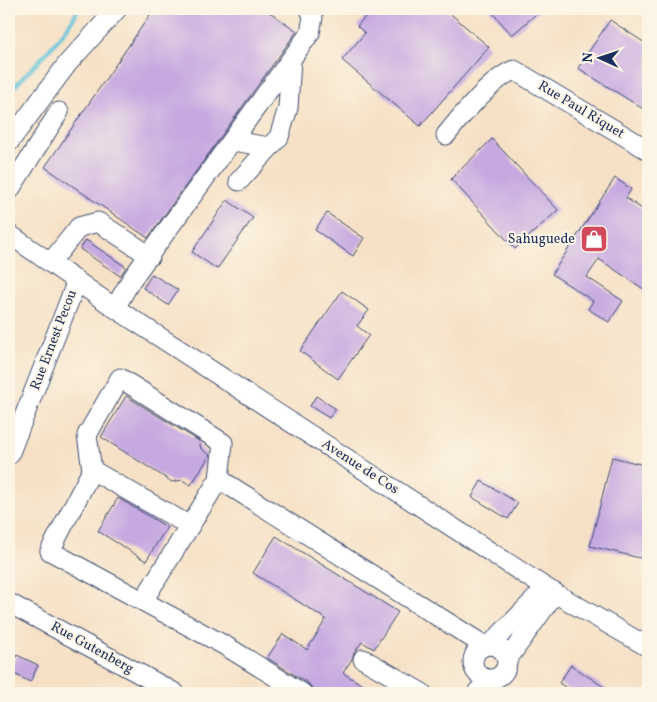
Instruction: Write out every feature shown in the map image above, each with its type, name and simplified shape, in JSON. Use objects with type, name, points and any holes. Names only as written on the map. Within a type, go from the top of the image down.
[{"type":"street","points":[[9,142],[68,63],[117,9]]},
{"type":"street","points":[[115,308],[131,280],[310,33],[313,17],[310,9]]},
{"type":"street","points":[[239,181],[279,136],[288,108],[291,60]]},
{"type":"street","name":"Rue Paul Riquet","points":[[446,135],[481,96],[505,73],[514,70],[648,150]]},
{"type":"street","points":[[259,104],[288,108]]},
{"type":"street","points":[[9,191],[59,112]]},
{"type":"street","points":[[232,141],[270,147]]},
{"type":"street","points":[[51,262],[78,227],[98,222],[150,256]]},
{"type":"street","name":"Avenue de Cos","points":[[9,234],[115,308],[551,591],[648,648]]},
{"type":"street","name":"Rue Ernest Pecou","points":[[9,455],[77,281]]},
{"type":"street","points":[[143,601],[220,479],[224,443],[120,378],[87,435],[92,470],[50,551],[224,645],[302,693]]},
{"type":"street","points":[[92,470],[190,526]]},
{"type":"street","points":[[220,479],[488,645],[501,650],[507,660]]},
{"type":"street","points":[[551,591],[507,660],[507,665],[502,675],[480,689],[473,663],[476,652],[488,645],[551,591]]},
{"type":"street","name":"Rue Gutenberg","points":[[9,603],[175,693]]},
{"type":"street","points":[[363,659],[422,693]]},
{"type":"building","points":[[154,9],[265,9],[297,31],[148,238],[45,167]]},
{"type":"building","points":[[372,9],[445,9],[489,47],[420,126],[342,60],[365,33],[357,26]]},
{"type":"building","points":[[489,9],[542,9],[512,35]]},
{"type":"building","points":[[610,20],[648,45],[648,112],[578,68]]},
{"type":"building","points":[[492,139],[558,210],[515,249],[451,179]]},
{"type":"building","points":[[615,178],[631,189],[626,198],[648,213],[648,292],[599,259],[587,277],[623,301],[609,322],[588,309],[593,301],[552,274]]},
{"type":"building","points":[[227,200],[253,218],[217,269],[192,252]]},
{"type":"building","points":[[327,213],[364,238],[353,256],[315,230]]},
{"type":"building","points":[[86,240],[126,267],[120,276],[80,249]]},
{"type":"building","points":[[152,274],[178,290],[168,305],[143,288]]},
{"type":"building","points":[[342,291],[369,310],[357,326],[369,335],[338,379],[300,351]]},
{"type":"building","points":[[126,396],[199,441],[201,449],[210,455],[191,485],[182,480],[172,482],[101,437]]},
{"type":"building","points":[[316,396],[336,409],[329,418],[310,406]]},
{"type":"building","points":[[612,457],[648,466],[648,560],[590,546]]},
{"type":"building","points":[[481,481],[518,503],[508,519],[472,497]]},
{"type":"building","points":[[118,498],[167,527],[146,561],[98,531]]},
{"type":"building","points":[[276,536],[398,612],[374,649],[362,642],[343,673],[376,693],[316,693],[308,683],[267,658],[283,634],[307,650],[326,619],[253,573]]},
{"type":"building","points":[[17,655],[38,665],[30,682],[9,671]]},
{"type":"building","points":[[571,665],[613,693],[574,693],[559,683]]},
{"type":"waterway","points":[[9,92],[57,41],[78,9]]},
{"type":"place","name":"Sahuguede","points":[[594,239]]}]
